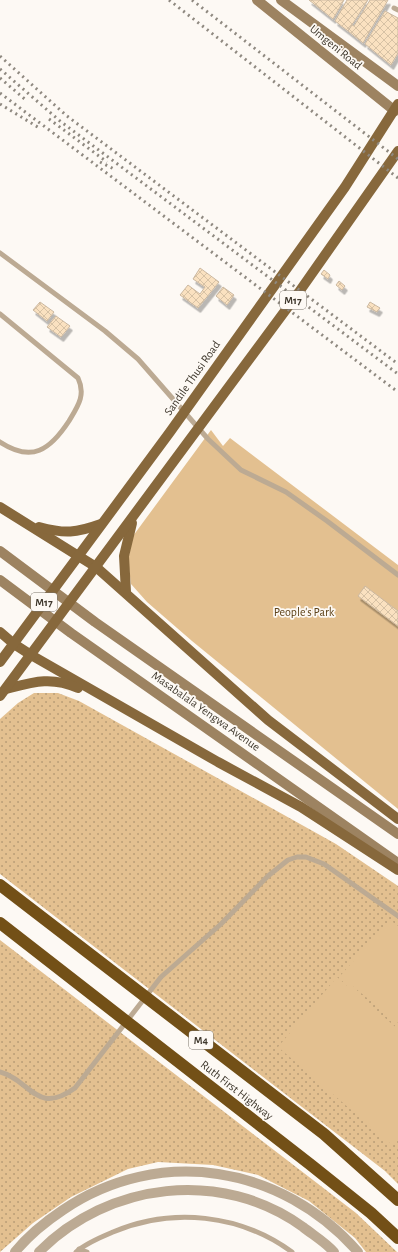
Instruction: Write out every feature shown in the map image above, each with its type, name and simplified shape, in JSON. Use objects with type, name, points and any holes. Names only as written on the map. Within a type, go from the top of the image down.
[{"type":"highway","name":"Ruth First Highway","points":[[0,885],[324,1134],[398,1200]]},
{"type":"highway","name":"Ruth First Highway","points":[[0,923],[311,1165],[371,1213],[398,1238]]},
{"type":"main road","name":"Umgeni Road","points":[[257,0],[397,109]]},
{"type":"main road","name":"Umgeni Road","points":[[281,0],[398,86]]},
{"type":"main road","name":"Sandile Thusi Road","points":[[0,662],[170,432],[345,187],[397,109]]},
{"type":"main road","name":"M17","points":[[3,692],[299,292],[398,151]]},
{"type":"main road","points":[[0,507],[96,567],[126,592],[268,720],[398,819]]},
{"type":"main road","points":[[126,592],[124,556],[133,517]]},
{"type":"main road","points":[[26,523],[64,533],[79,532],[102,524]]},
{"type":"main road","name":"Masabalala Yengwa Avenue","points":[[0,551],[95,622],[398,834]]},
{"type":"main road","name":"Masabalala Yengwa Avenue","points":[[0,580],[71,633],[398,863]]},
{"type":"main road","points":[[0,632],[14,644],[31,655],[301,807],[398,870]]},
{"type":"main road","points":[[3,692],[41,681],[59,681],[128,710]]},
{"type":"street","points":[[15,1252],[22,1243],[50,1219],[81,1198],[116,1183],[169,1172],[193,1171],[232,1175],[276,1190],[312,1210],[331,1225],[358,1252]]},
{"type":"street","points":[[39,1252],[64,1229],[100,1208],[125,1198],[148,1192],[174,1190],[220,1192],[250,1200],[277,1211],[294,1221],[334,1252]]},
{"type":"lane","points":[[0,253],[105,331],[138,359],[208,439],[241,470],[286,492],[398,575]]},
{"type":"lane","points":[[0,314],[78,378],[81,384],[82,395],[79,405],[60,434],[48,446],[37,451],[25,452],[14,451],[0,442]]},
{"type":"lane","points":[[0,1072],[13,1077],[38,1095],[49,1098],[62,1097],[75,1088],[161,977],[221,924],[268,876],[288,860],[297,857],[306,857],[324,864],[398,916]]},
{"type":"lane","points":[[78,1250],[126,1226],[169,1216],[185,1216],[213,1218],[244,1226],[266,1236],[292,1252]]},
{"type":"lane","points":[[78,1250],[87,1252]]},
{"type":"green space","name":"People's Park","points":[[211,430],[223,446],[230,438],[398,565],[398,809],[192,641],[147,602],[131,584],[128,560],[133,536]]},
{"type":"green space","points":[[34,693],[58,693],[79,701],[336,844],[398,886],[398,1184],[385,1171],[0,874],[0,719],[18,703]]},
{"type":"green space","points":[[390,920],[398,926],[398,1023],[340,976]]},
{"type":"green space","points":[[0,940],[356,1213],[397,1252],[366,1252],[355,1238],[309,1201],[258,1175],[213,1165],[158,1162],[128,1169],[71,1197],[33,1223],[0,1252]]},
{"type":"green space","points":[[337,977],[398,1029],[398,1138],[392,1145],[278,1047]]},
{"type":"building","points":[[309,0],[344,0],[333,19]]},
{"type":"building","points":[[347,0],[368,0],[348,31],[335,21]]},
{"type":"building","points":[[370,0],[388,0],[363,43],[348,31],[352,25],[354,26]]},
{"type":"building","points":[[385,11],[398,18],[398,53],[391,65],[365,44]]},
{"type":"building","points":[[200,268],[219,282],[198,308],[180,295],[188,285],[200,294],[205,287],[193,279]]},
{"type":"building","points":[[324,270],[330,275],[328,279],[321,274]]},
{"type":"building","points":[[339,281],[345,286],[342,290],[336,285]]},
{"type":"building","points":[[223,287],[234,295],[227,305],[216,296]]},
{"type":"building","points":[[40,302],[54,312],[47,321],[33,310]]},
{"type":"building","points":[[370,302],[380,308],[377,312],[367,307]]},
{"type":"building","points":[[56,316],[70,326],[61,337],[47,327]]},
{"type":"building","points":[[365,586],[398,611],[398,626],[358,596]]},
{"type":"railway","points":[[169,0],[398,178]]},
{"type":"railway","points":[[192,0],[398,159]]},
{"type":"railway","points":[[0,56],[67,116],[398,364]]},
{"type":"railway","points":[[0,69],[60,121],[398,374]]},
{"type":"railway","points":[[0,78],[27,101]]},
{"type":"railway","points":[[0,93],[398,392]]},
{"type":"railway","points":[[0,104],[41,129]]},
{"type":"railway","points":[[49,119],[107,162]]},
{"type":"railway","points":[[100,162],[114,169]]}]
